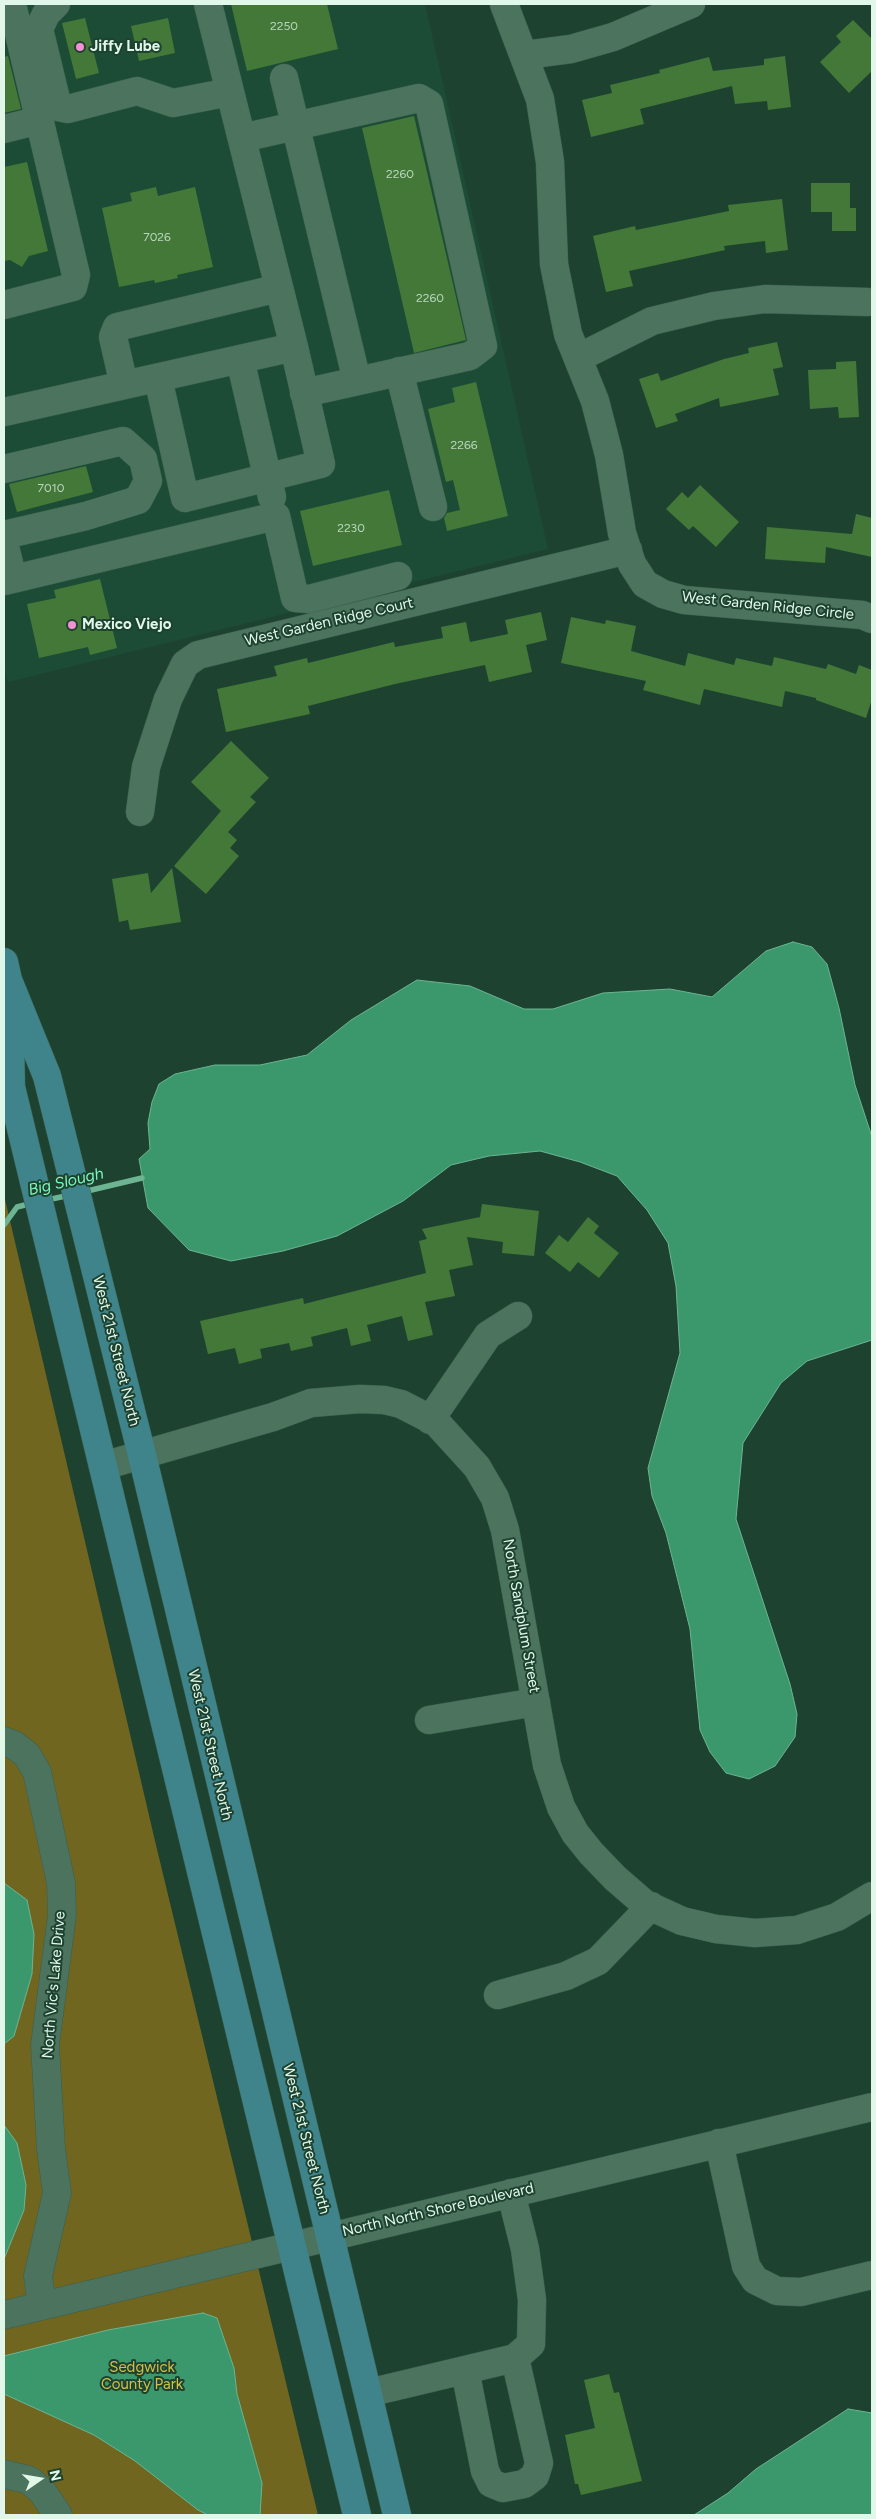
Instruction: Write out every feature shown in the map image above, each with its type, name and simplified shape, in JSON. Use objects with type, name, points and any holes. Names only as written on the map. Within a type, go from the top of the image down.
[{"type":"main road","name":"West 21st Street North","points":[[6,971],[48,1076],[142,1455],[397,2515]]},
{"type":"main road","name":"West 21st Street North","points":[[6,971],[11,1088],[357,2515]]},
{"type":"street","points":[[4,305],[73,287],[76,275],[40,120],[12,41],[12,4]]},
{"type":"street","points":[[56,4],[46,14],[40,29],[58,107],[68,109],[137,90],[173,103],[230,92]]},
{"type":"street","points":[[158,378],[185,498],[321,464],[294,347],[208,4]]},
{"type":"street","name":"West Garden Ridge Circle","points":[[504,4],[540,99],[550,162],[554,264],[568,334],[595,401],[609,455],[622,532],[628,550],[645,584],[663,594],[684,600],[862,616],[872,619]]},
{"type":"street","points":[[524,55],[571,48],[613,37],[691,4]]},
{"type":"street","points":[[284,78],[357,381]]},
{"type":"street","points":[[242,138],[418,98],[429,104],[483,346],[470,356],[304,392]]},
{"type":"street","points":[[4,129],[40,120]]},
{"type":"street","points":[[124,385],[113,337],[117,327],[279,288]]},
{"type":"street","points":[[578,358],[652,322],[714,306],[765,299],[868,302]]},
{"type":"street","points":[[4,412],[294,347]]},
{"type":"street","points":[[240,359],[295,598],[309,599],[398,576]]},
{"type":"street","points":[[399,371],[433,507]]},
{"type":"street","points":[[4,468],[123,441],[143,459],[148,481],[138,500],[86,516],[4,535]]},
{"type":"street","points":[[4,581],[276,516]]},
{"type":"street","points":[[4,543],[10,567],[4,581]]},
{"type":"street","name":"West Garden Ridge Court","points":[[140,812],[146,767],[168,699],[184,664],[198,655],[628,550]]},
{"type":"street","points":[[430,1420],[488,1334],[518,1316]]},
{"type":"street","name":"North Sandplum Street","points":[[103,1466],[273,1417],[311,1402],[360,1399],[384,1400],[401,1404],[430,1420],[457,1444],[477,1467],[495,1498],[505,1530],[547,1765],[561,1807],[574,1833],[615,1878],[651,1906],[682,1921],[716,1929],[755,1933],[797,1930],[837,1916],[872,1896]]},
{"type":"street","points":[[429,1720],[536,1702]]},
{"type":"street","name":"North Vic's Lake Drive","points":[[4,1741],[14,1744],[27,1756],[37,1772],[61,1884],[62,1915],[45,2045],[51,2150],[57,2193],[38,2276],[42,2306]]},
{"type":"street","points":[[498,1995],[566,1976],[598,1961],[651,1906]]},
{"type":"street","name":"North North Shore Boulevard","points":[[4,2315],[872,2107]]},
{"type":"street","points":[[719,2143],[746,2266],[755,2280],[777,2291],[801,2292],[872,2275]]},
{"type":"street","points":[[368,2393],[515,2358],[531,2344],[532,2300],[525,2248],[511,2193]]},
{"type":"street","points":[[465,2370],[485,2471],[491,2483],[503,2488],[524,2484],[535,2476],[539,2463],[515,2358]]},
{"type":"street","points":[[4,2474],[29,2480],[42,2491],[58,2515]]},
{"type":"shaded area","points":[[4,4],[425,4],[548,549],[8,682],[4,666]]},
{"type":"shaded area","points":[[793,942],[812,947],[827,964],[839,1008],[855,1085],[872,1137],[872,1340],[807,1361],[781,1383],[743,1443],[736,1519],[790,1684],[797,1714],[795,1737],[775,1766],[749,1779],[726,1773],[710,1752],[700,1730],[690,1629],[666,1533],[652,1496],[648,1468],[680,1353],[676,1286],[668,1243],[647,1210],[617,1176],[580,1162],[540,1151],[489,1156],[451,1165],[403,1201],[337,1236],[283,1251],[231,1261],[189,1250],[148,1208],[139,1159],[150,1149],[148,1123],[152,1102],[159,1084],[175,1074],[215,1065],[260,1065],[307,1055],[351,1020],[417,980],[470,986],[524,1009],[553,1009],[603,993],[670,989],[712,997],[766,951]]},
{"type":"shaded area","points":[[4,1883],[27,1900],[34,1934],[32,1974],[14,2036],[4,2044]]},
{"type":"shaded area","points":[[4,2125],[17,2143],[26,2185],[24,2210],[4,2259]]},
{"type":"shaded area","points":[[203,2313],[217,2318],[234,2368],[237,2394],[262,2483],[260,2515],[208,2515],[198,2510],[135,2461],[94,2435],[4,2394],[4,2356],[108,2330]]},
{"type":"shaded area","points":[[848,2409],[872,2413],[872,2515],[694,2515],[728,2493],[756,2469]]},
{"type":"green space","name":"Sedgwick County Park","points":[[4,1195],[155,1841],[318,2515],[4,2515]]},
{"type":"building","points":[[231,4],[327,4],[338,49],[247,71]]},
{"type":"building","name":"Jiffy Lube","points":[[85,18],[99,73],[76,79],[62,23]]},
{"type":"building","points":[[168,18],[175,53],[139,61],[131,26]]},
{"type":"building","points":[[853,20],[872,39],[872,71],[849,93],[820,62],[841,42],[836,36]]},
{"type":"building","points":[[8,56],[21,109],[4,113],[4,57]]},
{"type":"building","points":[[785,56],[791,107],[768,110],[767,101],[735,104],[732,86],[640,109],[644,124],[591,137],[582,100],[612,93],[610,85],[660,73],[659,70],[709,57],[713,71],[764,65],[764,59]]},
{"type":"building","points":[[414,116],[466,340],[414,353],[362,128]]},
{"type":"building","points":[[27,162],[48,251],[29,256],[22,267],[10,260],[4,261],[4,167]]},
{"type":"building","points":[[811,183],[850,183],[850,208],[856,208],[856,231],[832,231],[832,212],[811,212]]},
{"type":"building","points":[[156,187],[158,196],[195,187],[213,267],[177,275],[178,278],[155,283],[154,280],[119,287],[102,208],[132,201],[130,193]]},
{"type":"building","points":[[782,199],[788,250],[766,253],[765,241],[724,246],[725,250],[629,271],[633,286],[606,292],[593,236],[635,226],[636,230],[729,211],[728,205]]},
{"type":"building","points":[[777,342],[783,367],[773,369],[779,395],[720,407],[719,398],[675,414],[678,421],[656,428],[639,379],[658,373],[661,381],[724,359],[749,353],[748,348]]},
{"type":"building","points":[[856,361],[859,417],[839,418],[838,407],[810,409],[808,370],[836,369],[836,362]]},
{"type":"building","points":[[476,382],[508,516],[447,531],[444,518],[447,513],[460,510],[453,480],[446,482],[428,409],[455,402],[452,388]]},
{"type":"building","points":[[86,466],[93,492],[17,512],[9,484]]},
{"type":"building","points":[[700,485],[739,522],[716,547],[693,526],[689,530],[666,509],[682,492],[688,498]]},
{"type":"building","points":[[389,490],[402,545],[313,566],[300,511]]},
{"type":"building","points":[[856,514],[872,518],[872,557],[826,547],[825,563],[765,559],[767,527],[852,534]]},
{"type":"building","name":"Mexico Viejo","points":[[100,579],[117,648],[90,655],[88,647],[39,658],[27,604],[56,598],[54,590]]},
{"type":"building","points":[[541,612],[547,640],[526,645],[532,672],[489,682],[485,665],[395,684],[308,706],[310,714],[226,732],[217,689],[277,676],[274,666],[307,658],[308,663],[394,642],[395,647],[443,638],[441,627],[466,622],[470,642],[508,634],[505,620]]},
{"type":"building","points":[[571,617],[605,624],[606,620],[636,626],[631,651],[685,666],[688,653],[734,665],[736,658],[772,666],[774,657],[826,669],[828,664],[856,674],[859,665],[872,670],[872,699],[866,718],[816,700],[816,698],[785,691],[782,707],[704,689],[700,705],[643,690],[646,681],[561,663]]},
{"type":"building","points":[[231,741],[269,778],[250,797],[256,802],[228,832],[237,840],[230,848],[239,856],[206,894],[174,866],[221,811],[191,782]]},
{"type":"building","points":[[172,868],[181,922],[130,930],[128,920],[119,922],[112,879],[148,873],[151,893]]},
{"type":"building","points":[[482,1204],[539,1211],[534,1256],[502,1253],[503,1242],[467,1237],[473,1265],[449,1270],[455,1296],[425,1302],[433,1335],[408,1341],[402,1316],[367,1325],[371,1341],[351,1346],[347,1328],[311,1337],[313,1346],[291,1351],[289,1343],[260,1349],[262,1358],[239,1364],[235,1348],[208,1354],[200,1321],[303,1298],[304,1304],[426,1273],[419,1241],[427,1239],[422,1229],[480,1217]]},
{"type":"building","points":[[588,1217],[599,1226],[594,1233],[619,1253],[599,1278],[578,1262],[570,1272],[545,1253],[559,1235],[568,1242]]},
{"type":"building","points":[[609,2374],[614,2393],[619,2392],[642,2481],[581,2495],[578,2484],[575,2484],[565,2435],[595,2428],[584,2380]]},
{"type":"waterway","name":"Big Slough","points":[[83,1192],[142,1178]]},
{"type":"waterway","name":"Big Slough","points":[[47,1200],[70,1195]]},
{"type":"waterway","name":"Big Slough","points":[[4,1225],[17,1207],[33,1203]]},
{"type":"place","name":"Jiffy Lube","points":[[80,47]]},
{"type":"place","name":"Mexico Viejo","points":[[72,625]]}]
